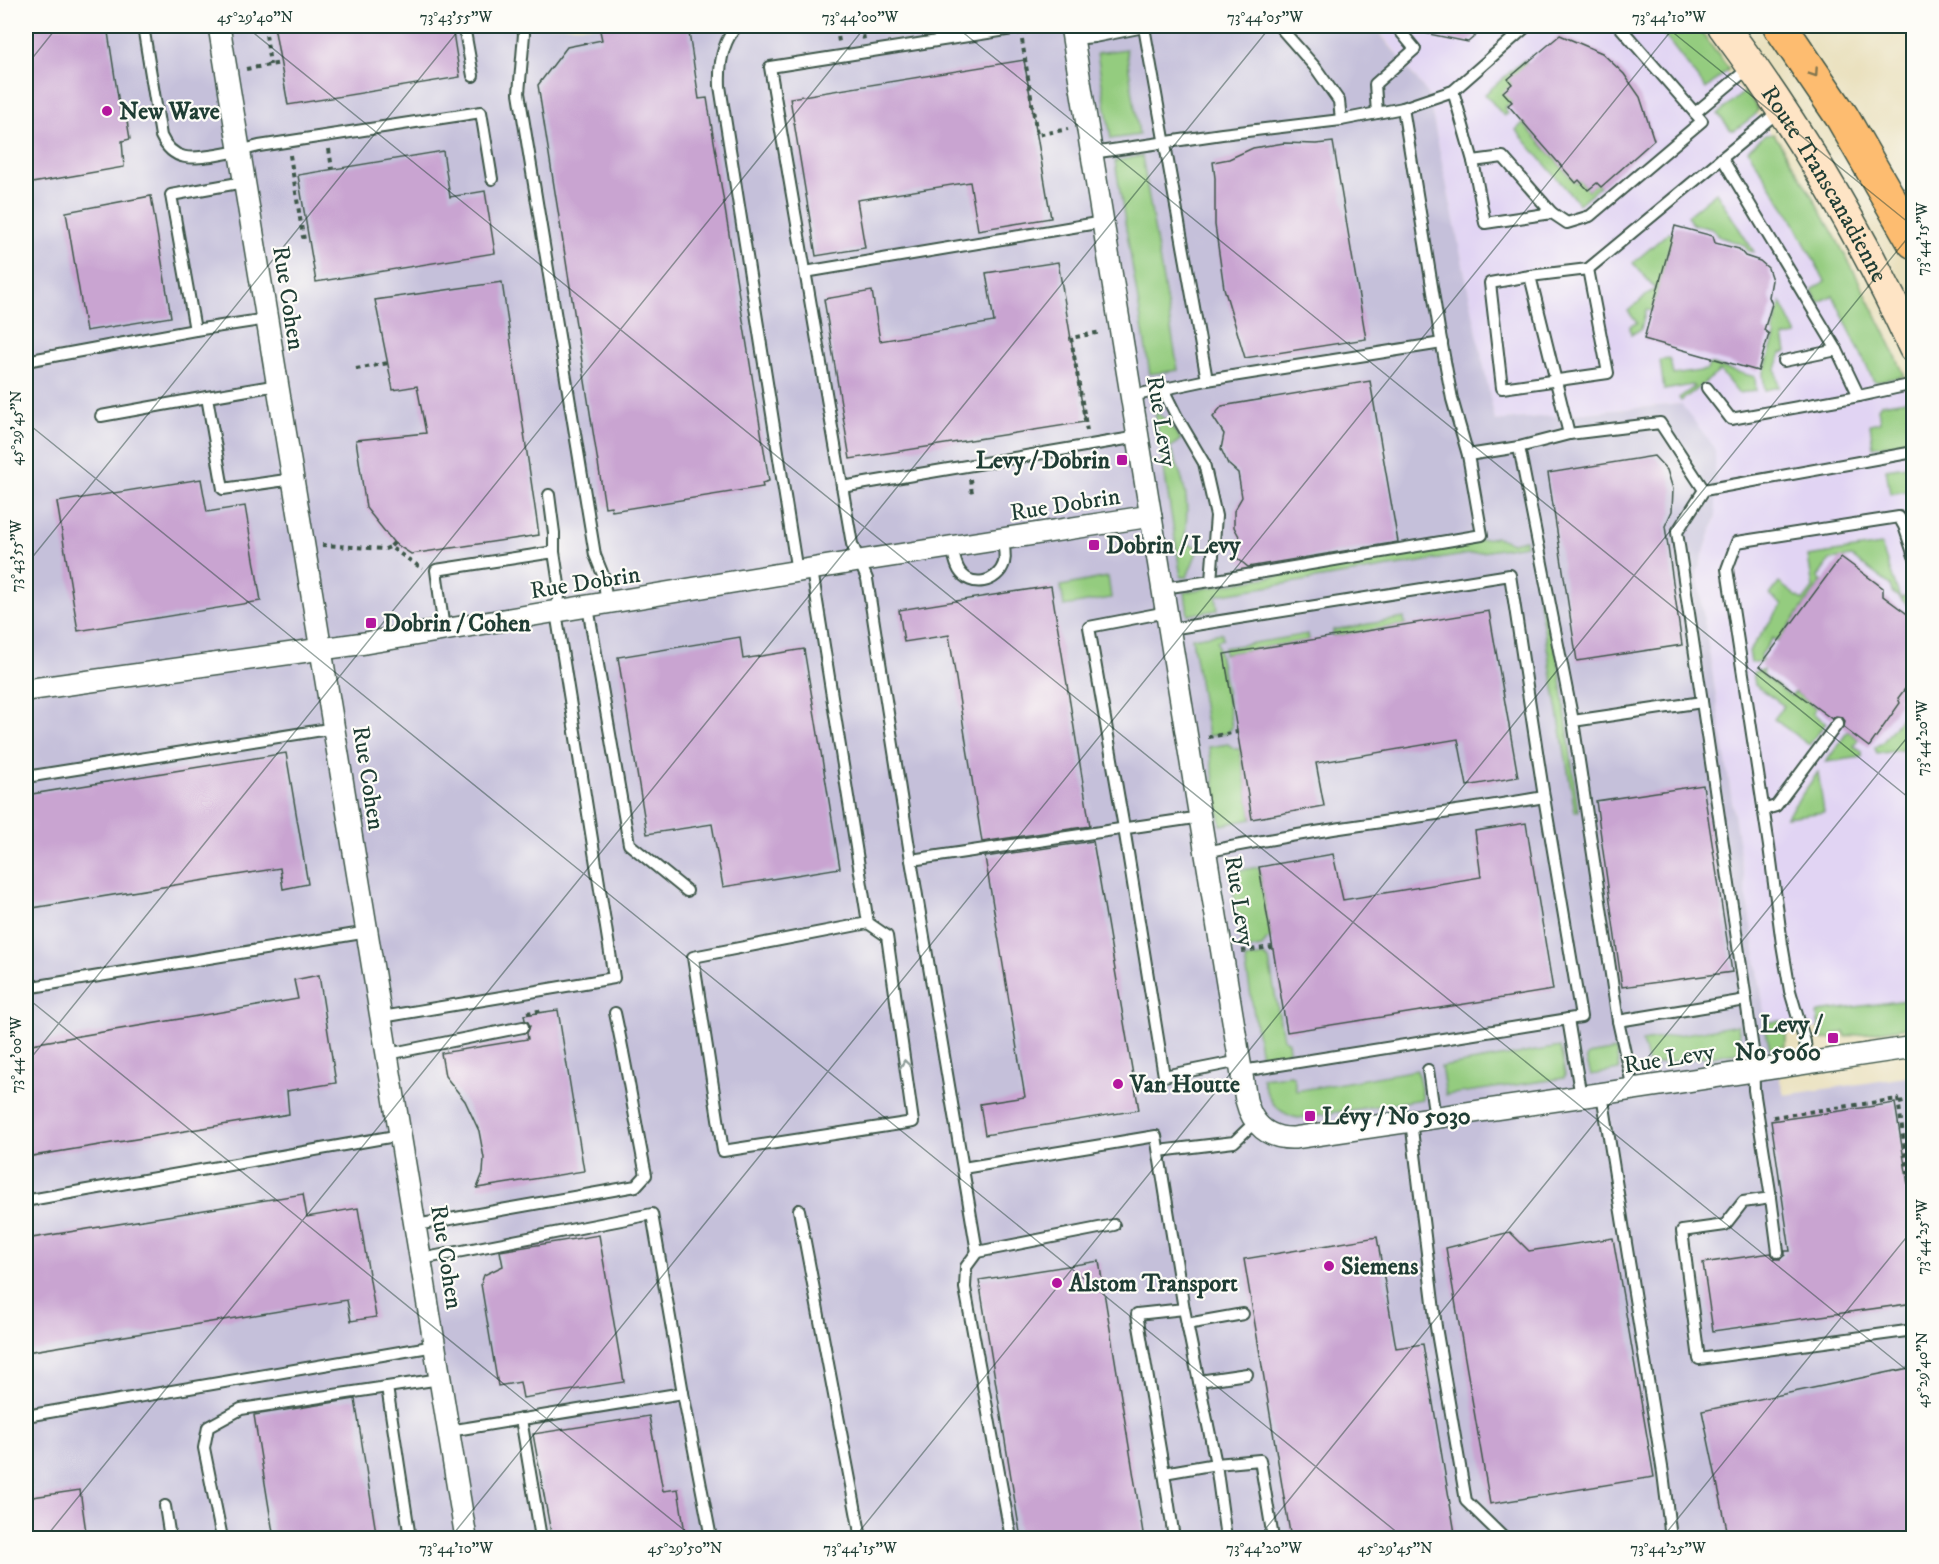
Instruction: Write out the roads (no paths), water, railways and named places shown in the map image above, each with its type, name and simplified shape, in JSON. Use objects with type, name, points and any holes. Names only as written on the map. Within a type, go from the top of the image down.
[{"type":"highway","points":[[1780,26],[1842,117],[1914,242]]},
{"type":"main road","name":"Route Transcanadienne","points":[[1723,26],[1782,109],[1847,214],[1914,348]]},
{"type":"street","name":"Rue Cohen","points":[[219,26],[466,1539]]},
{"type":"street","name":"Rue Levy","points":[[1072,32],[1248,1108],[1255,1122],[1271,1134],[1286,1138],[1914,1047]]},
{"type":"street","name":"Rue Dobrin","points":[[26,690],[444,630],[859,561],[1151,516]]},
{"type":"lane","points":[[143,26],[161,136],[166,146],[181,156],[192,159],[239,152],[258,146],[481,112],[492,179]]},
{"type":"lane","points":[[464,26],[473,75]]},
{"type":"lane","points":[[522,26],[524,34],[519,93],[595,555],[603,575],[598,605],[629,844],[687,891]]},
{"type":"lane","points":[[737,26],[731,32],[722,54],[720,86],[868,922],[887,936],[913,1122],[723,1151],[693,957],[868,922]]},
{"type":"lane","points":[[977,1252],[911,860],[867,579],[852,544],[770,67],[1033,26]]},
{"type":"lane","points":[[1072,32],[1094,37],[1144,26],[1207,380]]},
{"type":"lane","points":[[1280,26],[1315,67],[1339,101],[1341,120]]},
{"type":"lane","points":[[1377,113],[1374,84],[1415,49],[1396,26]]},
{"type":"lane","points":[[1092,153],[1341,120],[1403,108],[1453,91],[1527,26]]},
{"type":"lane","points":[[1473,161],[1503,157],[1552,213],[1567,223],[1590,216],[1702,121],[1619,26]]},
{"type":"lane","points":[[1695,113],[1752,65]]},
{"type":"lane","points":[[1453,91],[1473,161],[1485,223],[1552,213]]},
{"type":"lane","points":[[1163,588],[1482,535],[1468,455],[1452,399],[1403,108]]},
{"type":"lane","points":[[1588,269],[1608,373],[1502,388],[1490,283],[1588,269],[1782,109]]},
{"type":"lane","points":[[1722,158],[1837,350],[1859,396]]},
{"type":"lane","points":[[195,330],[171,195],[244,182]]},
{"type":"lane","points":[[805,272],[1103,222]]},
{"type":"lane","points":[[1530,276],[1569,435]]},
{"type":"lane","points":[[26,360],[267,319]]},
{"type":"lane","points":[[1131,396],[1207,380],[1442,343]]},
{"type":"lane","points":[[1784,361],[1837,350]]},
{"type":"lane","points":[[1707,388],[1731,419],[1914,384]]},
{"type":"lane","points":[[102,416],[278,385]]},
{"type":"lane","points":[[1163,389],[1204,463],[1216,516],[1211,581]]},
{"type":"lane","points":[[207,397],[223,489],[293,478]]},
{"type":"lane","points":[[1468,455],[1519,447],[1569,435],[1660,423],[1704,490]]},
{"type":"lane","points":[[842,487],[1138,437]]},
{"type":"lane","points":[[1519,447],[1573,721],[1618,1021],[1633,1089]]},
{"type":"lane","points":[[1778,1252],[1754,1090],[1753,1050],[1746,1000],[1677,532],[1704,490],[1914,452]]},
{"type":"lane","points":[[382,1017],[614,978],[556,612],[560,591],[549,495]]},
{"type":"lane","points":[[1807,1062],[1805,1042],[1790,991],[1782,944],[1727,569],[1737,542],[1899,516],[1909,525],[1914,556]]},
{"type":"lane","points":[[952,547],[957,565],[963,575],[971,580],[983,582],[996,575],[1003,566],[1005,557],[1002,539]]},
{"type":"lane","points":[[444,630],[436,570],[554,552]]},
{"type":"lane","points":[[1510,575],[1544,797],[1581,1017],[1164,1076],[1089,627],[1168,621],[1510,575]]},
{"type":"lane","points":[[1573,721],[1702,702]]},
{"type":"lane","points":[[1763,810],[1776,806],[1838,723]]},
{"type":"lane","points":[[26,777],[335,728]]},
{"type":"lane","points":[[1206,852],[1329,830],[1544,797]]},
{"type":"lane","points":[[911,860],[1201,817]]},
{"type":"lane","points":[[26,988],[368,932]]},
{"type":"lane","points":[[1618,1021],[1746,1000]]},
{"type":"lane","points":[[416,1225],[636,1186],[646,1175],[615,1013]]},
{"type":"lane","points":[[1568,1019],[1581,1097]]},
{"type":"lane","points":[[388,1054],[523,1027]]},
{"type":"lane","points":[[1428,1070],[1436,1118]]},
{"type":"lane","points":[[1602,1094],[1663,1473],[1671,1539]]},
{"type":"lane","points":[[1411,1121],[1436,1327],[1466,1501],[1504,1539]]},
{"type":"lane","points":[[1159,1151],[1234,1143],[1255,1122]]},
{"type":"lane","points":[[30,1200],[401,1135]]},
{"type":"lane","points":[[963,1168],[1156,1136],[1184,1309],[1216,1464],[1226,1539]]},
{"type":"lane","points":[[1771,1198],[1743,1202],[1725,1225],[1682,1231],[1699,1359],[1914,1330]]},
{"type":"lane","points":[[799,1210],[861,1539]]},
{"type":"lane","points":[[421,1259],[652,1214],[682,1393],[711,1539]]},
{"type":"lane","points":[[1011,1539],[965,1288],[966,1267],[977,1252],[1114,1225]]},
{"type":"lane","points":[[1174,1539],[1137,1314],[1184,1309]]},
{"type":"lane","points":[[1187,1324],[1243,1314]]},
{"type":"lane","points":[[26,1416],[435,1346]]},
{"type":"lane","points":[[1199,1381],[1247,1374]]},
{"type":"lane","points":[[222,1539],[204,1448],[208,1428],[240,1409],[440,1379]]},
{"type":"lane","points":[[387,1387],[410,1539]]},
{"type":"lane","points":[[449,1431],[682,1393]]},
{"type":"lane","points":[[521,1419],[541,1539]]},
{"type":"lane","points":[[1164,1473],[1216,1464],[1260,1460],[1273,1539]]},
{"type":"lane","points":[[165,1506],[170,1539]]},
{"type":"place","name":"New Wave","points":[[107,111]]},
{"type":"place","name":"Levy / Dobrin","points":[[1122,460]]},
{"type":"place","name":"Dobrin / Levy","points":[[1094,545]]},
{"type":"place","name":"Dobrin / Cohen","points":[[371,623]]},
{"type":"place","name":"Levy / No 5060","points":[[1833,1038]]},
{"type":"place","name":"Van Houtte","points":[[1118,1084]]},
{"type":"place","name":"Lévy / No 5030","points":[[1310,1116]]},
{"type":"place","name":"Siemens","points":[[1329,1266]]},
{"type":"place","name":"Alstom Transport","points":[[1057,1283]]}]
